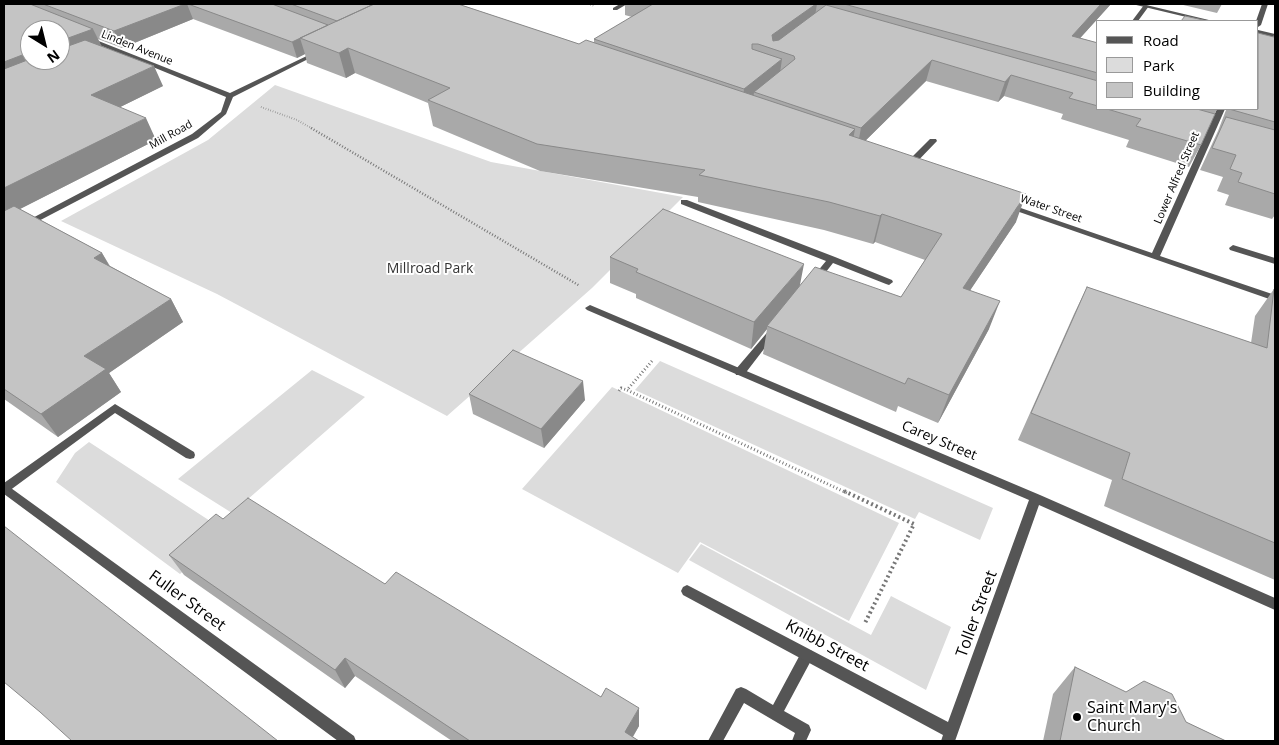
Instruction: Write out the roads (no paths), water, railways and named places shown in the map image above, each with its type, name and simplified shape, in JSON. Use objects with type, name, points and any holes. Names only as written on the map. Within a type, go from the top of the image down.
[{"type":"street","points":[[615,8],[624,4]]},
{"type":"street","points":[[1135,4],[1206,20]]},
{"type":"street","points":[[1259,22],[1265,4]]},
{"type":"street","points":[[1136,20],[1146,6]]},
{"type":"street","points":[[1259,32],[1275,36]]},
{"type":"street","name":"Linden Avenue","points":[[79,35],[230,96]]},
{"type":"street","points":[[104,52],[113,49]]},
{"type":"street","points":[[230,96],[324,50]]},
{"type":"street","name":"Mill Road","points":[[4,236],[195,136],[224,113],[230,96]]},
{"type":"street","name":"Lower Alfred Street","points":[[1155,257],[1221,110]]},
{"type":"street","points":[[1200,130],[1219,135]]},
{"type":"street","points":[[904,170],[933,141]]},
{"type":"street","points":[[895,167],[914,173]]},
{"type":"street","points":[[684,202],[890,282]]},
{"type":"street","name":"Water Street","points":[[997,202],[1275,298]]},
{"type":"street","points":[[1233,248],[1275,261]]},
{"type":"street","points":[[807,289],[832,259]]},
{"type":"street","name":"Carey Street","points":[[590,308],[1036,498],[1275,604]]},
{"type":"street","points":[[740,372],[783,319]]},
{"type":"street","points":[[4,488],[115,408],[190,455]]},
{"type":"street","name":"Fuller Street","points":[[4,488],[349,741]]},
{"type":"street","name":"Toller Street","points":[[950,736],[1036,498]]},
{"type":"street","name":"Knibb Street","points":[[687,591],[807,655],[950,736]]},
{"type":"street","points":[[776,713],[807,655]]},
{"type":"street","points":[[715,741],[741,694],[804,730],[799,741]]},
{"type":"place","name":"Saint Mary's Church","points":[[1077,717]]},
{"type":"park label","name":"Millroad Park","points":[[430,269]]}]
